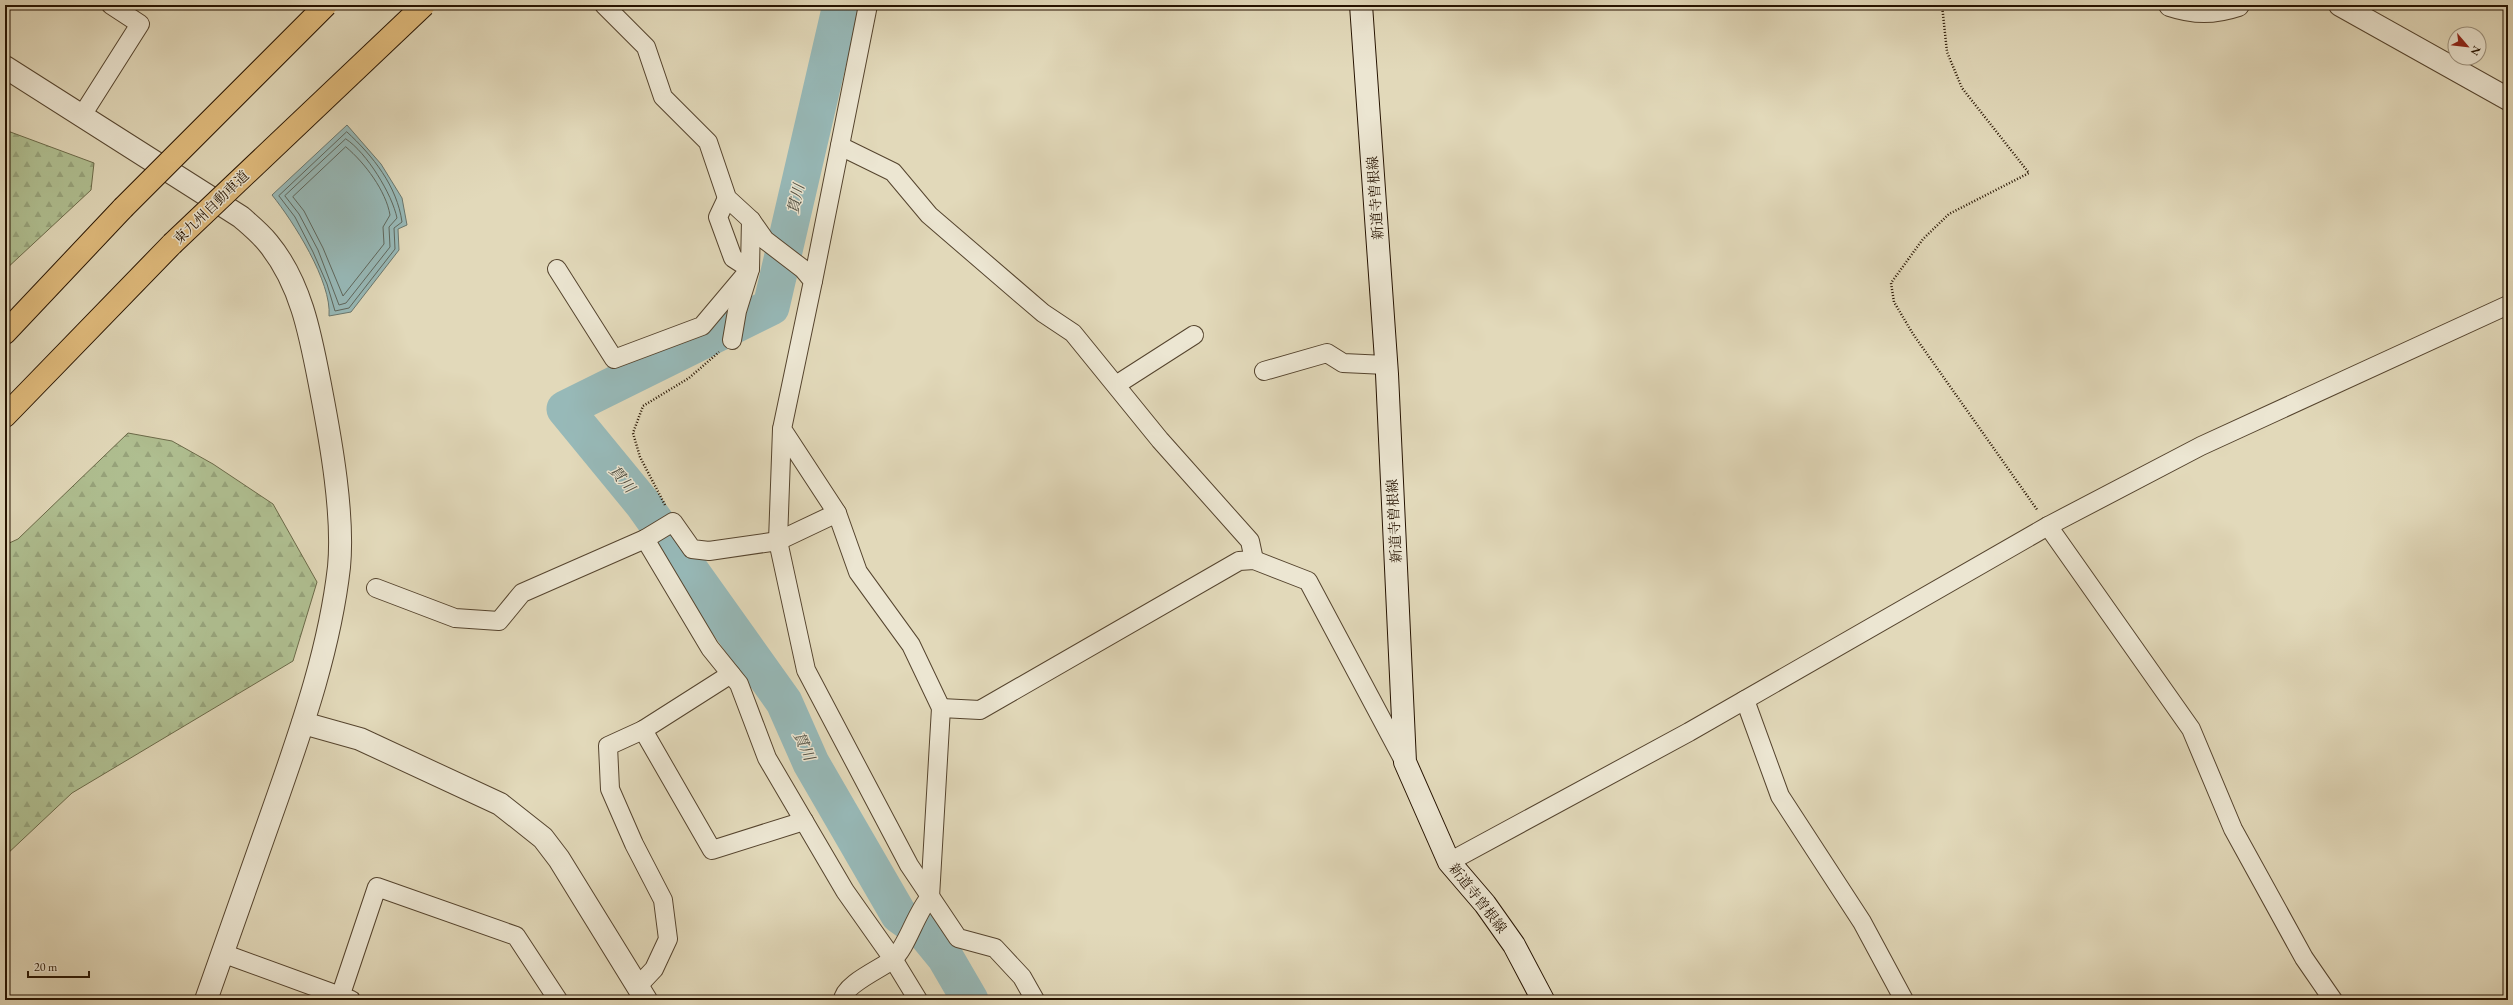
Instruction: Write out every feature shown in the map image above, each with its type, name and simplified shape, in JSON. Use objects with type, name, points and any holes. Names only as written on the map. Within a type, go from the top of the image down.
[{"type":"highway","points":[[5,333],[123,208],[326,5]]},
{"type":"highway","name":"東九州自動車道","points":[[5,416],[172,244],[424,5]]},
{"type":"street","points":[[81,117],[140,24],[111,5]]},
{"type":"street","points":[[604,5],[620,12],[646,48],[663,97],[708,142],[727,198],[751,220],[765,240],[808,275]]},
{"type":"street","points":[[868,5],[840,146],[808,275],[782,429],[775,542],[806,670],[909,865],[926,902],[958,938],[995,948],[1022,977],[1035,1000]]},
{"type":"street","name":"新道寺曽根線","points":[[1361,5],[1386,365],[1405,762],[1450,862],[1485,904],[1514,945],[1542,1000]]},
{"type":"street","points":[[2170,5],[2189,12],[2221,11],[2238,5]]},
{"type":"street","points":[[2340,5],[2508,99]]},
{"type":"street","points":[[5,67],[81,117],[241,217],[267,242],[282,263],[301,299],[314,353],[326,417],[337,501],[339,565],[330,624],[303,723],[206,1000]]},
{"type":"street","points":[[840,146],[893,172],[928,215],[1043,313],[1074,333],[1160,440],[1250,542],[1254,560]]},
{"type":"street","points":[[727,198],[718,217],[733,258],[750,269]]},
{"type":"street","points":[[732,340],[737,311],[750,269],[751,220]]},
{"type":"street","points":[[557,269],[614,360],[702,326],[750,269]]},
{"type":"street","points":[[1450,862],[1745,700],[2048,526],[2201,446],[2508,305]]},
{"type":"street","points":[[1116,385],[1194,335]]},
{"type":"street","points":[[1264,371],[1327,354],[1343,363],[1386,365]]},
{"type":"street","points":[[782,429],[837,513],[858,572],[911,645],[941,708],[926,902],[896,955],[850,987],[842,1000]]},
{"type":"street","points":[[376,588],[455,618],[499,621],[522,593],[647,537],[670,524],[692,549],[709,551],[775,542],[837,513]]},
{"type":"street","points":[[2048,526],[2191,729],[2233,829],[2304,958],[2333,1000]]},
{"type":"street","points":[[647,537],[710,648],[739,684],[768,758],[804,821],[845,891],[896,955],[918,1000]]},
{"type":"street","points":[[941,708],[980,710],[1239,561],[1254,560],[1308,581],[1405,762]]},
{"type":"street","points":[[642,993],[668,939],[664,900],[634,844],[610,789],[608,746],[643,730],[731,674]]},
{"type":"street","points":[[1745,700],[1780,796],[1862,922],[1904,1000]]},
{"type":"street","points":[[303,723],[360,739],[500,804],[543,838],[559,859],[642,993]]},
{"type":"street","points":[[643,730],[712,850],[804,821]]},
{"type":"street","points":[[222,953],[344,999],[377,887],[516,936],[558,1000]]},
{"type":"path","points":[[1942,5],[1947,52],[1962,88],[2029,173],[1949,214],[1938,224],[1923,240],[1891,283],[1894,302],[1913,334],[2048,526]]},
{"type":"path","points":[[670,524],[640,457],[633,433],[643,406],[689,378],[732,340]]},
{"type":"green space","points":[[5,130],[94,163],[91,190],[5,270]]},
{"type":"green space","points":[[128,433],[172,441],[213,464],[273,504],[317,582],[293,661],[72,793],[5,856],[5,545],[18,539]]},
{"type":"water","points":[[347,125],[381,164],[402,198],[407,225],[398,229],[399,250],[351,312],[329,316],[328,302],[324,286],[310,252],[281,206],[272,195]]},
{"type":"waterway","name":"貫川","points":[[841,5],[771,307],[565,409],[643,504],[784,702],[811,763],[899,915],[927,935],[945,957],[970,1000]]}]
